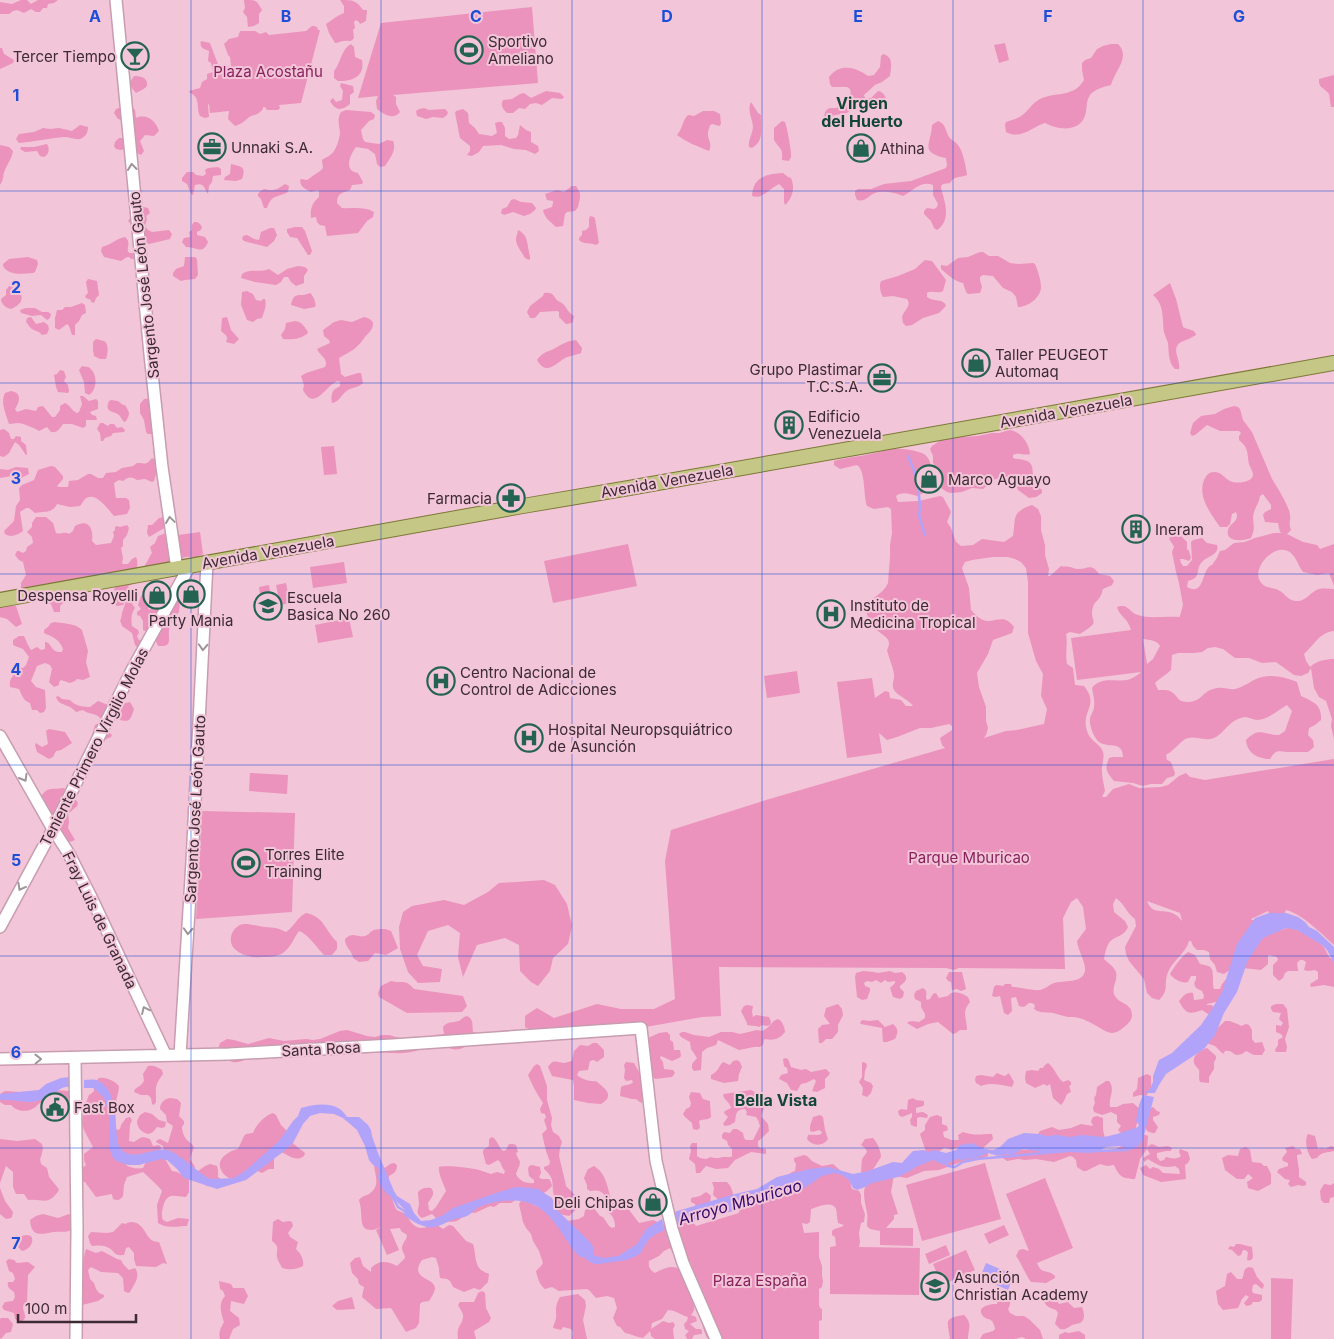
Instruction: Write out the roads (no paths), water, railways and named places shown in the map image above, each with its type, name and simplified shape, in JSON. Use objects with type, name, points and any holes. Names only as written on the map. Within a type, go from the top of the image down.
[{"type":"main road","name":"Avenida Venezuela","points":[[0,600],[480,513],[1334,363]]},
{"type":"street","name":"Sargento José León Gauto","points":[[116,0],[162,467],[183,568]]},
{"type":"street","name":"Sargento José León Gauto","points":[[180,1055],[207,563]]},
{"type":"street","name":"Teniente Primero Virgilio Molas","points":[[0,927],[53,829],[183,568]]},
{"type":"street","name":"Fray Luis de Granada","points":[[0,736],[69,854],[165,1054]]},
{"type":"street","name":"Santa Rosa","points":[[0,1059],[239,1053],[393,1045],[641,1028],[656,1161],[672,1229],[683,1263],[716,1339]]},
{"type":"street","points":[[75,1058],[76,1339]]},
{"type":"water","points":[[1269,913],[1286,913],[1298,917],[1309,927],[1317,931],[1334,947],[1334,963],[1322,945],[1297,930],[1286,928],[1263,938],[1248,960],[1237,992],[1224,1013],[1215,1035],[1204,1049],[1166,1074],[1155,1093],[1145,1093],[1150,1089],[1153,1082],[1153,1076],[1159,1060],[1172,1053],[1201,1025],[1212,1009],[1222,992],[1237,944],[1255,918]]},
{"type":"water","points":[[70,1077],[70,1087],[62,1088],[43,1099],[32,1102],[0,1100],[0,1094],[39,1090],[46,1084],[61,1078]]},
{"type":"water","points":[[84,1080],[94,1080],[102,1083],[110,1093],[114,1106],[118,1143],[125,1152],[136,1154],[161,1150],[171,1151],[208,1178],[234,1178],[279,1141],[298,1116],[301,1108],[329,1105],[339,1109],[347,1117],[359,1117],[368,1125],[394,1191],[397,1196],[410,1204],[414,1213],[421,1221],[431,1220],[453,1208],[516,1187],[538,1189],[552,1198],[555,1208],[590,1242],[594,1255],[603,1258],[618,1256],[637,1244],[646,1229],[662,1219],[665,1230],[649,1239],[640,1254],[627,1260],[594,1264],[584,1257],[580,1257],[550,1217],[538,1207],[524,1202],[493,1203],[477,1208],[467,1216],[437,1226],[424,1226],[404,1215],[405,1210],[385,1192],[378,1177],[379,1170],[369,1160],[357,1130],[343,1118],[334,1114],[320,1113],[310,1116],[303,1124],[293,1143],[283,1152],[246,1180],[217,1189],[184,1178],[167,1160],[161,1159],[139,1165],[128,1165],[114,1159],[109,1144],[110,1120],[104,1098],[93,1088],[84,1088]]},
{"type":"water","points":[[1143,1095],[1154,1097],[1143,1139],[1138,1147],[1106,1147],[1097,1152],[1089,1153],[1047,1154],[1023,1149],[1012,1155],[998,1156],[988,1153],[979,1157],[957,1159],[944,1165],[933,1160],[898,1177],[872,1183],[857,1190],[853,1188],[849,1180],[842,1175],[834,1173],[822,1176],[803,1189],[730,1212],[698,1217],[694,1221],[681,1223],[677,1226],[674,1212],[757,1189],[777,1177],[809,1169],[828,1167],[853,1174],[893,1162],[902,1163],[913,1151],[924,1150],[928,1152],[935,1150],[946,1153],[956,1150],[960,1145],[972,1143],[985,1149],[993,1150],[1000,1147],[1008,1139],[1024,1133],[1070,1137],[1082,1135],[1104,1137],[1117,1134],[1138,1127],[1139,1125],[1136,1121]]},
{"type":"water","points":[[986,1263],[1014,1275],[1008,1290],[980,1278]]},
{"type":"waterway","points":[[908,456],[917,478],[920,506],[919,516],[925,535]]},
{"type":"waterway","name":"Arroyo Mburicao","points":[[1096,1151],[1126,1150],[1135,1146]]},
{"type":"waterway","name":"Arroyo Mburicao","points":[[945,1162],[948,1166],[955,1167],[963,1162],[977,1159],[1045,1153]]},
{"type":"waterway","name":"Arroyo Mburicao","points":[[392,1196],[398,1207],[406,1212]]},
{"type":"place","name":"Sportivo Ameliano","points":[[469,50]]},
{"type":"place","name":"Tercer Tiempo","points":[[135,56]]},
{"type":"place","name":"Unnaki S.A.","points":[[212,147]]},
{"type":"place","name":"Athina","points":[[861,148]]},
{"type":"place","name":"Taller PEUGEOT Automaq","points":[[976,363]]},
{"type":"place","name":"Grupo Plastimar T.C.S.A.","points":[[882,378]]},
{"type":"place","name":"Edificio Venezuela","points":[[789,425]]},
{"type":"place","name":"Marco Aguayo","points":[[929,479]]},
{"type":"place","name":"Farmacia","points":[[511,498]]},
{"type":"place","name":"Ineram","points":[[1136,529]]},
{"type":"place","name":"Party Mania","points":[[191,594]]},
{"type":"place","name":"Despensa Royelli","points":[[157,595]]},
{"type":"place","name":"Escuela Basica No 260","points":[[268,606]]},
{"type":"place","name":"Instituto de Medicina Tropical","points":[[831,614]]},
{"type":"place","name":"Centro Nacional de Control de Adicciones","points":[[441,681]]},
{"type":"place","name":"Hospital Neuropsquiátrico de Asunción","points":[[529,738]]},
{"type":"place","name":"Torres Elite Training","points":[[246,863]]},
{"type":"place","name":"Fast Box","points":[[55,1107]]},
{"type":"place","name":"Deli Chipas","points":[[653,1202]]},
{"type":"place","name":"Asunción Christian Academy","points":[[935,1286]]},
{"type":"district","name":"Virgen del Huerto","points":[[862,112]]},
{"type":"district","name":"Bella Vista","points":[[776,1100]]},
{"type":"park label","name":"Plaza Acostañu","points":[[268,71]]},
{"type":"park label","name":"Parque Mburicao","points":[[969,857]]},
{"type":"park label","name":"Plaza España","points":[[760,1280]]}]
